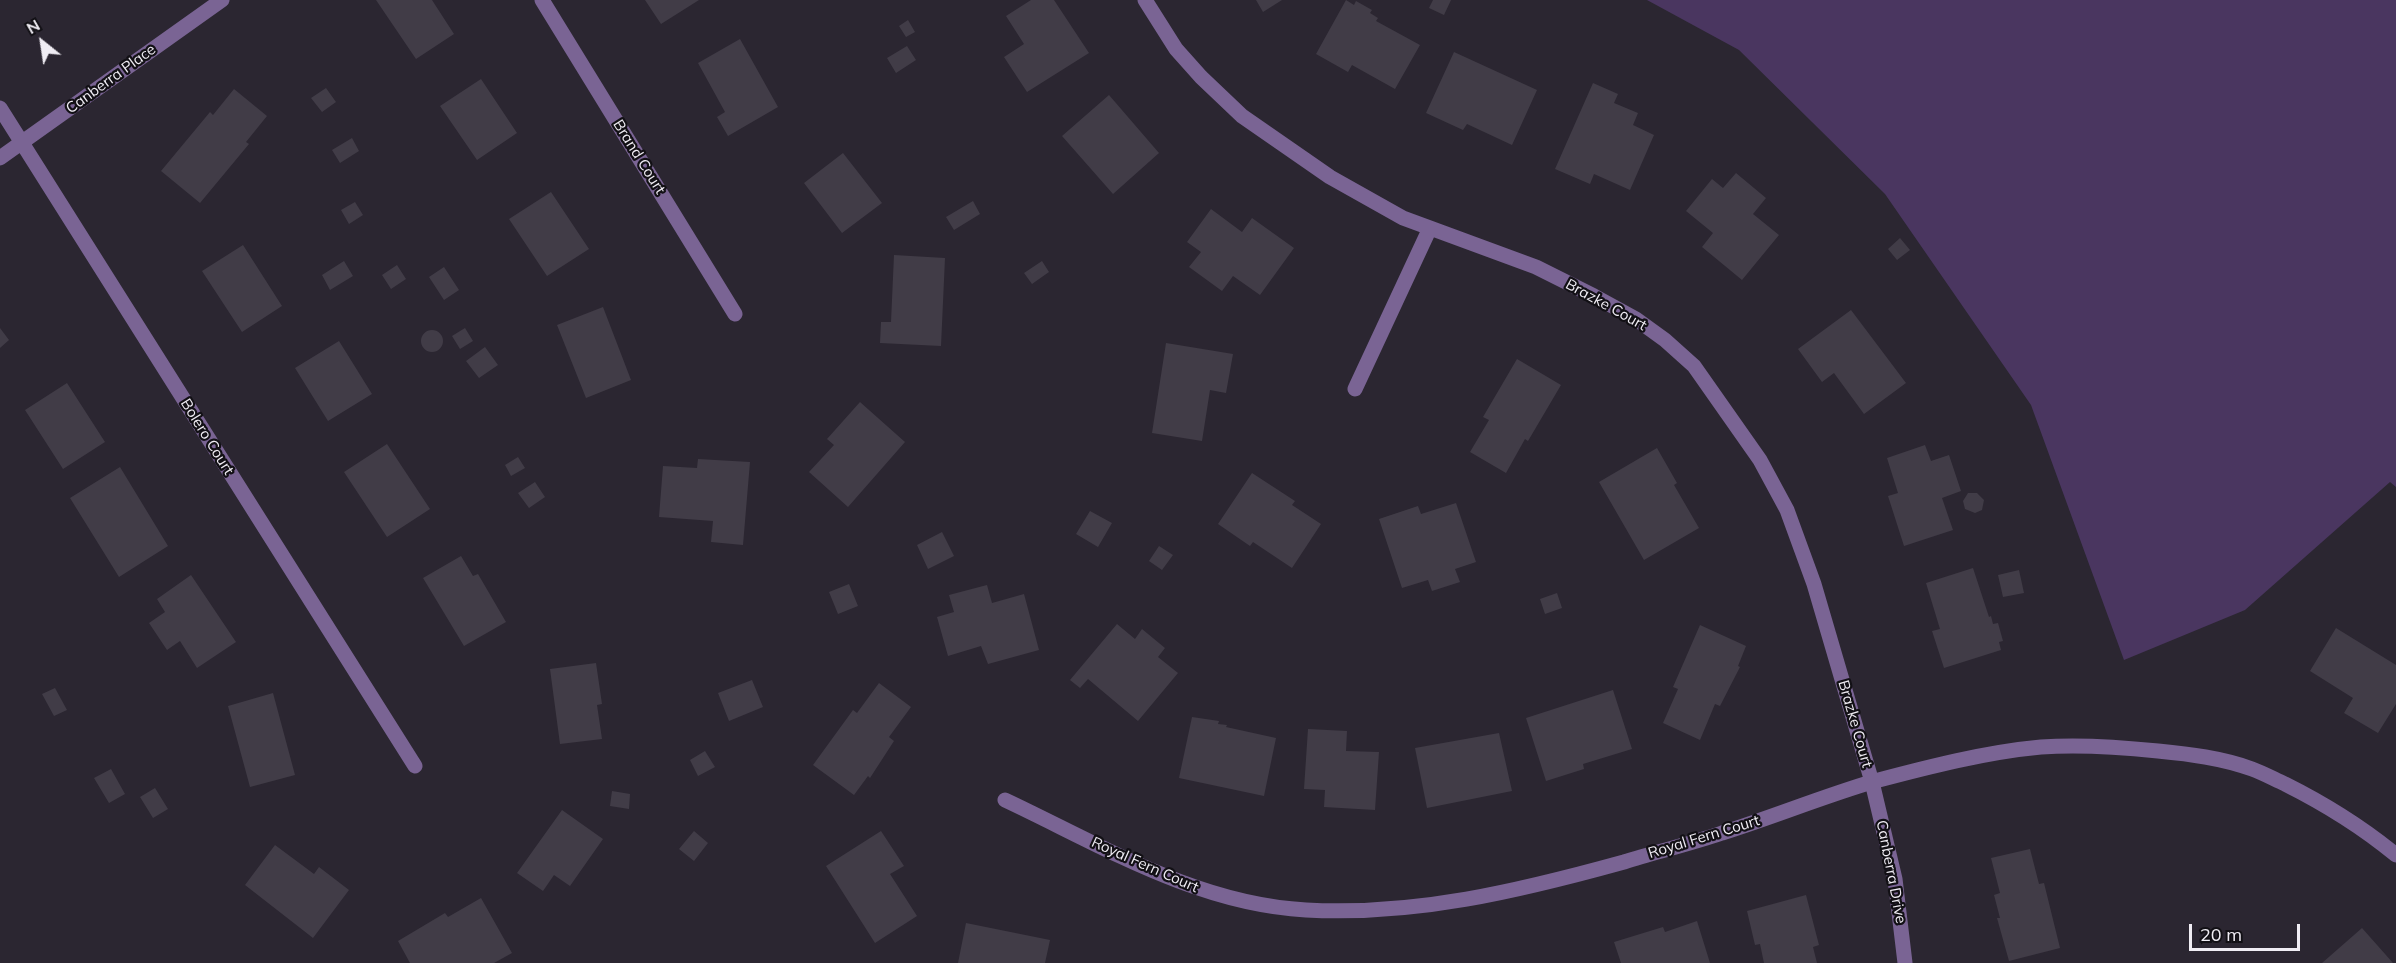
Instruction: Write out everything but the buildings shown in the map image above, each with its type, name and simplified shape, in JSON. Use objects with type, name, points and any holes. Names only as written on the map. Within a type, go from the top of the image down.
[{"type":"street","name":"Canberra Place","points":[[0,158],[222,0]]},
{"type":"street","name":"Brand Court","points":[[543,0],[735,314]]},
{"type":"street","name":"Brazke Court","points":[[1145,0],[1176,49],[1201,78],[1242,116],[1330,177],[1403,219],[1536,267],[1594,296],[1636,318],[1694,366],[1760,460],[1787,510],[1814,584],[1872,782]]},
{"type":"street","name":"Bolero Court","points":[[0,108],[415,766]]},
{"type":"street","points":[[1355,389],[1430,228]]},
{"type":"street","name":"Royal Fern Court","points":[[1005,800],[1198,890],[1252,904],[1304,910],[1363,911],[1418,908],[1477,899],[1576,875],[1718,835],[1872,782],[1949,762],[2041,747],[2113,747],[2190,754],[2252,768],[2322,802],[2396,855]]},
{"type":"street","name":"Canberra Drive","points":[[1872,782],[1895,879],[1905,963]]},
{"type":"shaded area","points":[[1647,0],[2396,0],[2396,487],[2390,482],[2245,610],[2124,660],[2031,405],[1885,194],[1739,50]]}]
